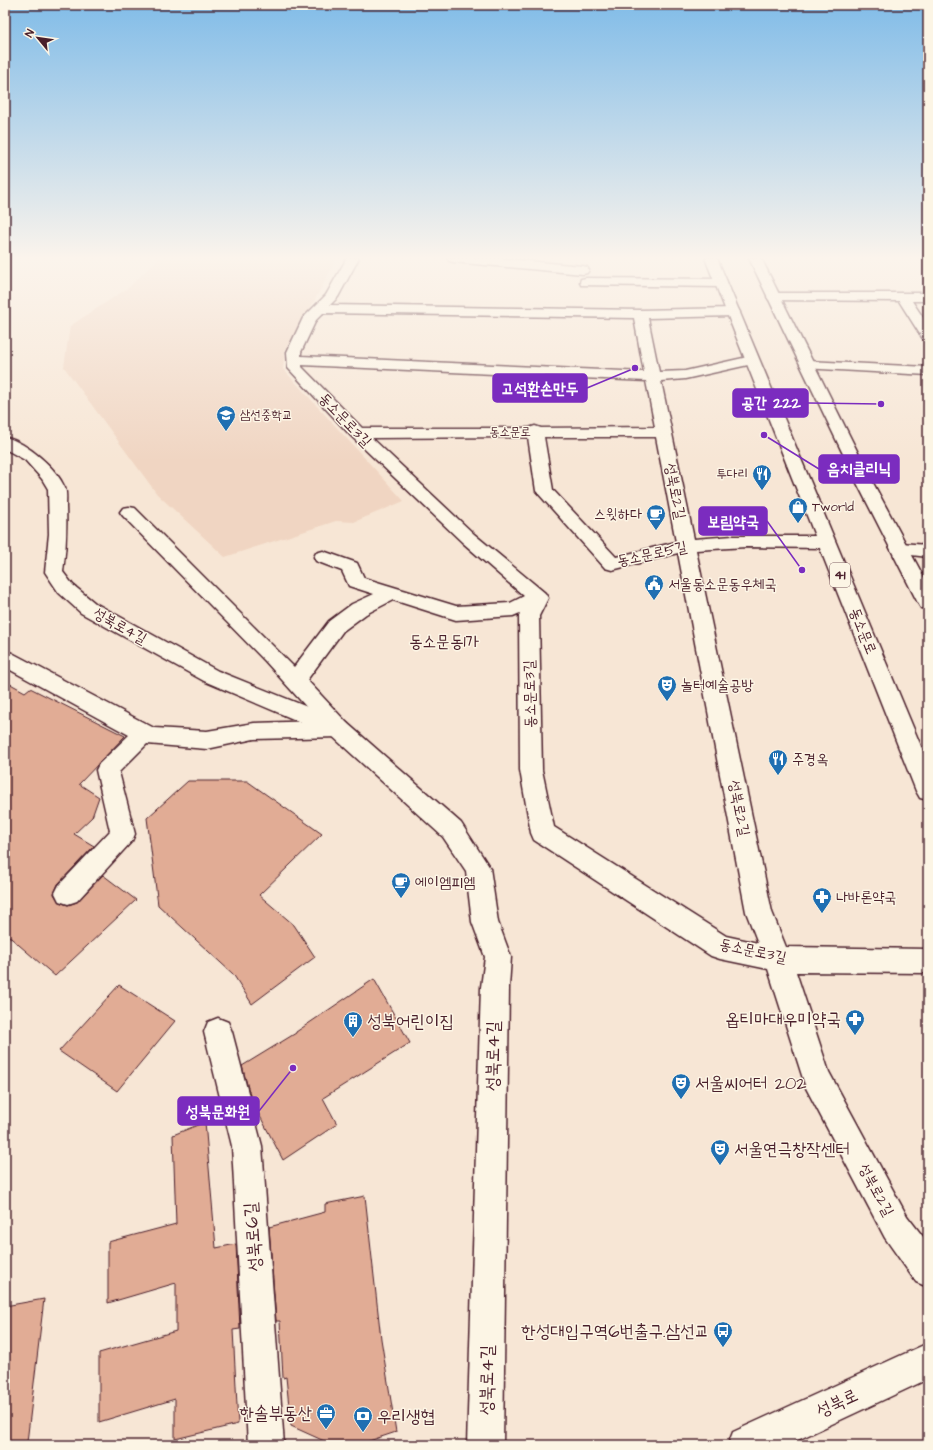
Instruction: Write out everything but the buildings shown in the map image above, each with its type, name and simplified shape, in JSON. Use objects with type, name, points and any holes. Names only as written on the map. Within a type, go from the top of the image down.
[{"type":"street","points":[[306,326],[294,352],[294,360],[653,377],[685,375],[752,360]]},
{"type":"street","name":"성북로2길","points":[[642,326],[759,912],[778,959],[816,1078],[896,1227],[928,1270]]},
{"type":"street","name":"동소문로","points":[[738,326],[928,791]]},
{"type":"street","points":[[788,326],[864,481],[928,603]]},
{"type":"street","points":[[921,326],[928,336]]},
{"type":"street","name":"동소문로3길","points":[[294,360],[295,368],[357,433],[468,538],[538,598],[529,616],[531,770],[543,833],[720,947],[778,959],[928,960]]},
{"type":"street","points":[[808,365],[928,371]]},
{"type":"street","name":"동소문로5길","points":[[535,432],[545,491],[612,564],[686,546],[719,542],[826,542]]},
{"type":"street","name":"동소문로","points":[[357,433],[664,432]]},
{"type":"street","name":"성북로4길","points":[[5,442],[31,456],[49,476],[57,489],[58,534],[54,572],[66,589],[88,608],[211,676],[339,729],[452,830],[478,868],[485,922],[498,957],[495,995],[485,1445]]},
{"type":"street","points":[[129,512],[295,681],[339,729]]},
{"type":"street","points":[[900,549],[928,551]]},
{"type":"street","points":[[323,557],[350,567],[356,582],[456,613],[513,609],[538,598]]},
{"type":"street","points":[[295,681],[336,626],[359,609],[392,593]]},
{"type":"street","points":[[5,658],[150,736],[207,740],[254,731],[339,729]]},
{"type":"street","points":[[68,893],[124,834],[107,770],[144,733]]},
{"type":"street","name":"성북로6길","points":[[218,1032],[247,1146],[266,1445]]},
{"type":"street","name":"성북로","points":[[746,1445],[928,1361]]},
{"type":"shaded area","name":"삼선중학교","points":[[70,326],[300,326],[285,350],[283,369],[404,501],[354,522],[336,521],[225,557],[157,494],[64,367]]},
{"type":"place","name":"고석환손만두","points":[[635,368]]},
{"type":"place","name":"공간 222","points":[[881,404]]},
{"type":"place","name":"삼선중학교","points":[[226,432]]},
{"type":"place","name":"음치클리닉","points":[[764,435]]},
{"type":"place","name":"투다리","points":[[762,491]]},
{"type":"place","name":"Tworld","points":[[798,524]]},
{"type":"place","name":"스윗하다","points":[[656,531]]},
{"type":"place","name":"보림약국","points":[[802,570]]},
{"type":"place","name":"서울동소문동우체국","points":[[654,601]]},
{"type":"place","name":"놀터예술공방","points":[[667,702]]},
{"type":"place","name":"주경옥","points":[[778,776]]},
{"type":"place","name":"에이엠피엠","points":[[401,899]]},
{"type":"place","name":"나바론약국","points":[[822,914]]},
{"type":"place","name":"옵티마대우미약국","points":[[855,1036]]},
{"type":"place","name":"성북어린이집","points":[[353,1038]]},
{"type":"place","name":"성북문화원","points":[[293,1068]]},
{"type":"place","name":"서울씨어터 202","points":[[681,1100]]},
{"type":"place","name":"서울연극창작센터","points":[[720,1166]]},
{"type":"place","name":"한성대입구역6번출구.삼선교","points":[[723,1348]]},
{"type":"place","name":"한솔부동산","points":[[326,1430]]},
{"type":"place","name":"우리생협","points":[[363,1433]]},
{"type":"district","name":"동소문동1가","points":[[444,642]]}]
